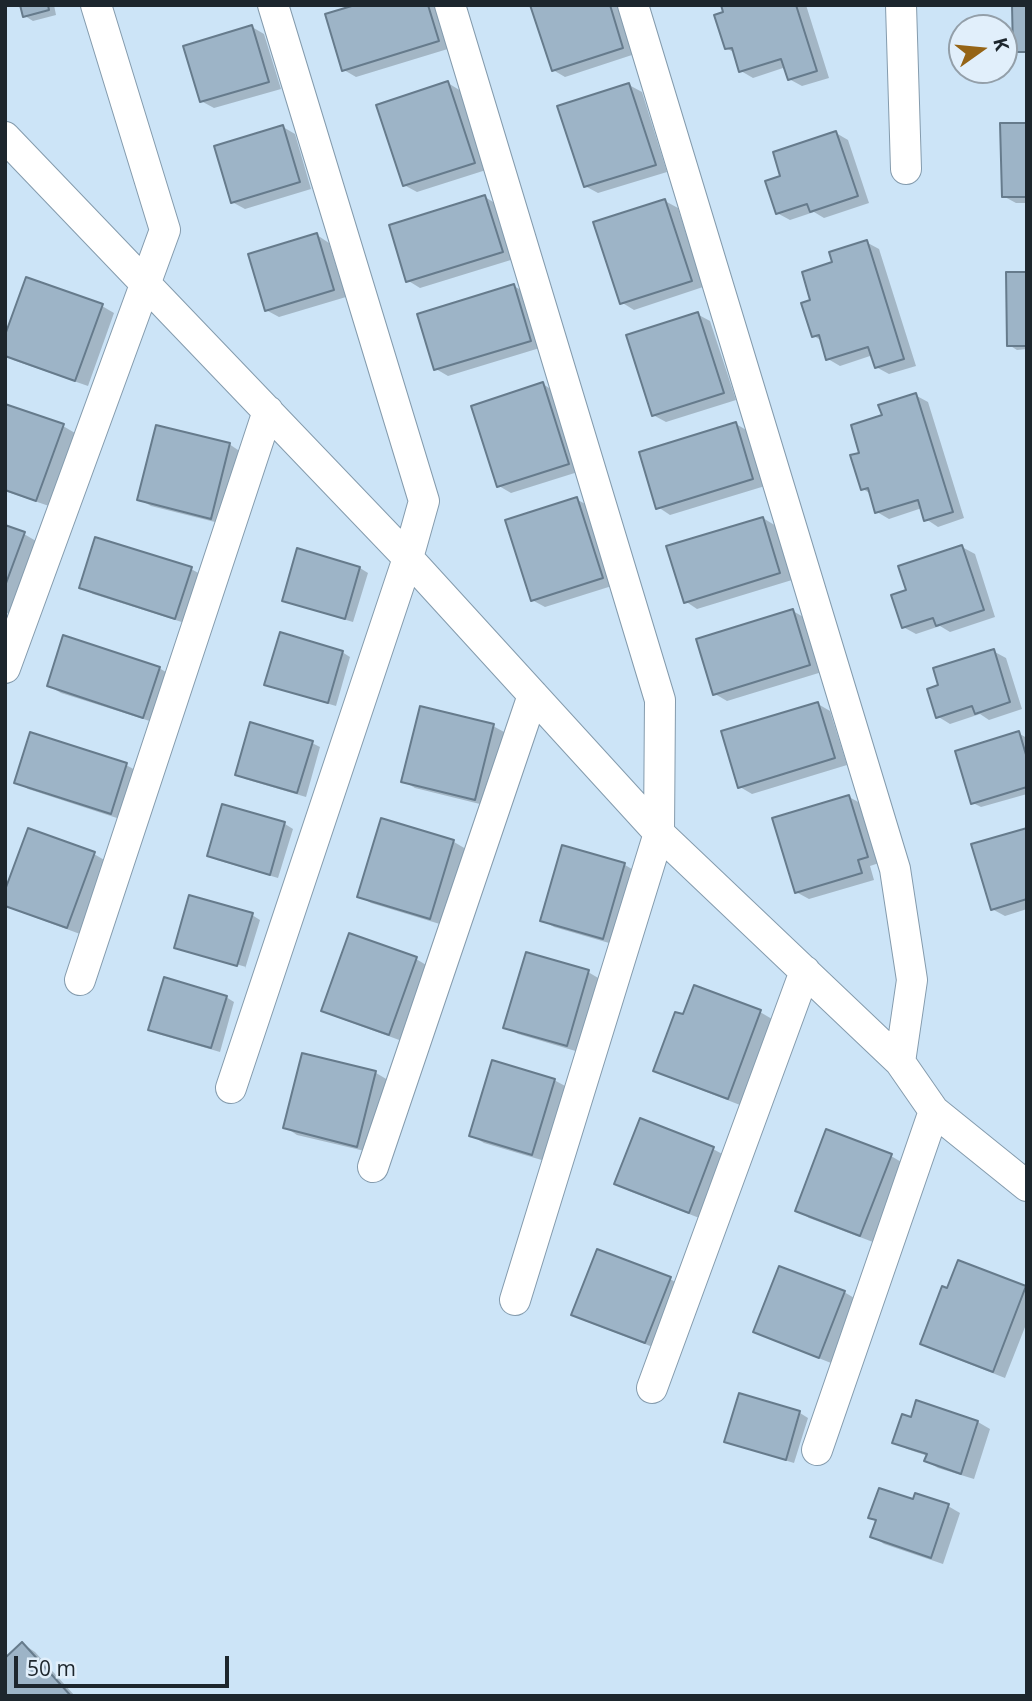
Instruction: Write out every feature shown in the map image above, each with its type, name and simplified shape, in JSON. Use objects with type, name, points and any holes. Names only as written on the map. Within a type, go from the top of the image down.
[{"type":"street","points":[[5,668],[165,230],[96,5]]},
{"type":"street","points":[[231,1088],[408,558],[424,501],[273,5]]},
{"type":"street","points":[[450,5],[660,700],[659,833],[515,1300]]},
{"type":"street","points":[[633,5],[895,869],[912,980],[900,1062]]},
{"type":"street","points":[[901,5],[905,169]]},
{"type":"street","points":[[5,137],[408,558],[659,833],[900,1062],[934,1111],[1027,1186]]},
{"type":"street","points":[[80,980],[268,411]]},
{"type":"street","points":[[373,1167],[533,695]]},
{"type":"street","points":[[652,1388],[805,971]]},
{"type":"street","points":[[817,1450],[934,1111]]},
{"type":"building","points":[[20,5],[48,5],[49,10],[23,17]]},
{"type":"building","points":[[355,5],[428,5],[439,41],[342,71],[325,14]]},
{"type":"building","points":[[530,5],[610,5],[623,48],[552,71]]},
{"type":"building","points":[[721,5],[796,5],[817,71],[788,80],[781,59],[739,72],[732,48],[725,49],[714,15],[723,12]]},
{"type":"building","points":[[1012,5],[1027,5],[1027,52],[1018,52],[1018,14],[1012,14]]},
{"type":"building","points":[[252,25],[269,82],[200,102],[183,46]]},
{"type":"building","points":[[448,81],[475,163],[403,186],[376,105]]},
{"type":"building","points":[[629,83],[656,165],[584,187],[557,106]]},
{"type":"building","points":[[1000,123],[1027,123],[1027,197],[1002,197]]},
{"type":"building","points":[[283,125],[300,182],[231,203],[214,146]]},
{"type":"building","points":[[836,131],[858,196],[810,212],[807,204],[776,214],[765,181],[780,176],[773,152]]},
{"type":"building","points":[[485,195],[503,252],[406,282],[389,225]]},
{"type":"building","points":[[665,199],[692,281],[620,304],[593,222]]},
{"type":"building","points":[[317,233],[334,290],[265,311],[248,254]]},
{"type":"building","points":[[867,240],[904,359],[875,368],[868,347],[826,360],[819,335],[812,337],[801,303],[810,300],[802,272],[832,262],[829,252]]},
{"type":"building","points":[[1006,272],[1027,272],[1027,346],[1007,346]]},
{"type":"building","points":[[26,277],[103,304],[75,381],[5,356],[5,335]]},
{"type":"building","points":[[514,284],[531,341],[434,370],[417,314]]},
{"type":"building","points":[[698,312],[724,393],[652,416],[626,335]]},
{"type":"building","points":[[543,382],[569,464],[497,487],[471,406]]},
{"type":"building","points":[[916,393],[953,512],[924,521],[918,500],[875,513],[868,488],[861,490],[850,455],[859,453],[851,425],[882,415],[878,405]]},
{"type":"building","points":[[5,404],[64,424],[36,501],[5,490]]},
{"type":"building","points":[[736,422],[753,479],[656,509],[639,452]]},
{"type":"building","points":[[156,425],[230,443],[211,519],[137,500]]},
{"type":"building","points":[[577,497],[603,578],[531,601],[505,520]]},
{"type":"building","points":[[763,517],[780,573],[684,603],[666,546]]},
{"type":"building","points":[[5,525],[25,532],[5,586]]},
{"type":"building","points":[[95,537],[192,567],[175,619],[79,588]]},
{"type":"building","points":[[962,545],[984,610],[936,626],[933,618],[902,628],[891,595],[906,590],[898,566]]},
{"type":"building","points":[[297,548],[360,567],[345,619],[282,601]]},
{"type":"building","points":[[793,609],[810,665],[713,695],[696,639]]},
{"type":"building","points":[[280,632],[343,651],[328,703],[264,685]]},
{"type":"building","points":[[63,635],[160,667],[143,718],[47,686]]},
{"type":"building","points":[[994,649],[1010,702],[975,714],[972,706],[936,718],[927,689],[938,685],[933,668]]},
{"type":"building","points":[[818,702],[835,758],[738,788],[721,731]]},
{"type":"building","points":[[420,706],[494,724],[475,800],[401,782]]},
{"type":"building","points":[[250,722],[313,741],[297,793],[235,775]]},
{"type":"building","points":[[1019,731],[1027,758],[1027,787],[971,804],[955,751]]},
{"type":"building","points":[[30,732],[127,763],[111,814],[14,783]]},
{"type":"building","points":[[849,795],[868,857],[858,860],[862,873],[795,893],[772,818]]},
{"type":"building","points":[[222,804],[285,822],[270,875],[207,856]]},
{"type":"building","points":[[381,818],[454,840],[430,919],[357,897]]},
{"type":"building","points":[[28,828],[95,852],[67,928],[5,906],[5,890]]},
{"type":"building","points":[[1027,828],[1027,899],[991,910],[971,844]]},
{"type":"building","points":[[562,845],[625,863],[603,939],[540,921]]},
{"type":"building","points":[[189,895],[253,913],[237,966],[174,948]]},
{"type":"building","points":[[349,933],[417,957],[389,1035],[321,1011]]},
{"type":"building","points":[[526,952],[589,970],[567,1046],[503,1028]]},
{"type":"building","points":[[164,977],[227,996],[211,1048],[148,1030]]},
{"type":"building","points":[[694,985],[761,1010],[728,1099],[653,1071],[675,1012],[683,1014]]},
{"type":"building","points":[[302,1053],[376,1071],[357,1147],[283,1128]]},
{"type":"building","points":[[492,1060],[555,1079],[532,1155],[469,1136]]},
{"type":"building","points":[[640,1118],[714,1147],[689,1213],[614,1184]]},
{"type":"building","points":[[826,1129],[892,1154],[860,1236],[795,1211]]},
{"type":"building","points":[[597,1249],[671,1277],[645,1343],[571,1315]]},
{"type":"building","points":[[958,1260],[1026,1286],[993,1372],[920,1344],[942,1286],[947,1288]]},
{"type":"building","points":[[779,1266],[845,1291],[819,1358],[753,1332]]},
{"type":"building","points":[[739,1393],[800,1411],[786,1460],[724,1442]]},
{"type":"building","points":[[916,1400],[978,1421],[961,1474],[924,1461],[927,1454],[892,1443],[902,1414],[911,1417]]},
{"type":"building","points":[[879,1488],[913,1499],[915,1493],[949,1504],[931,1558],[870,1537],[876,1520],[868,1518]]},
{"type":"building","points":[[22,1642],[71,1696],[5,1696],[5,1658]]}]
